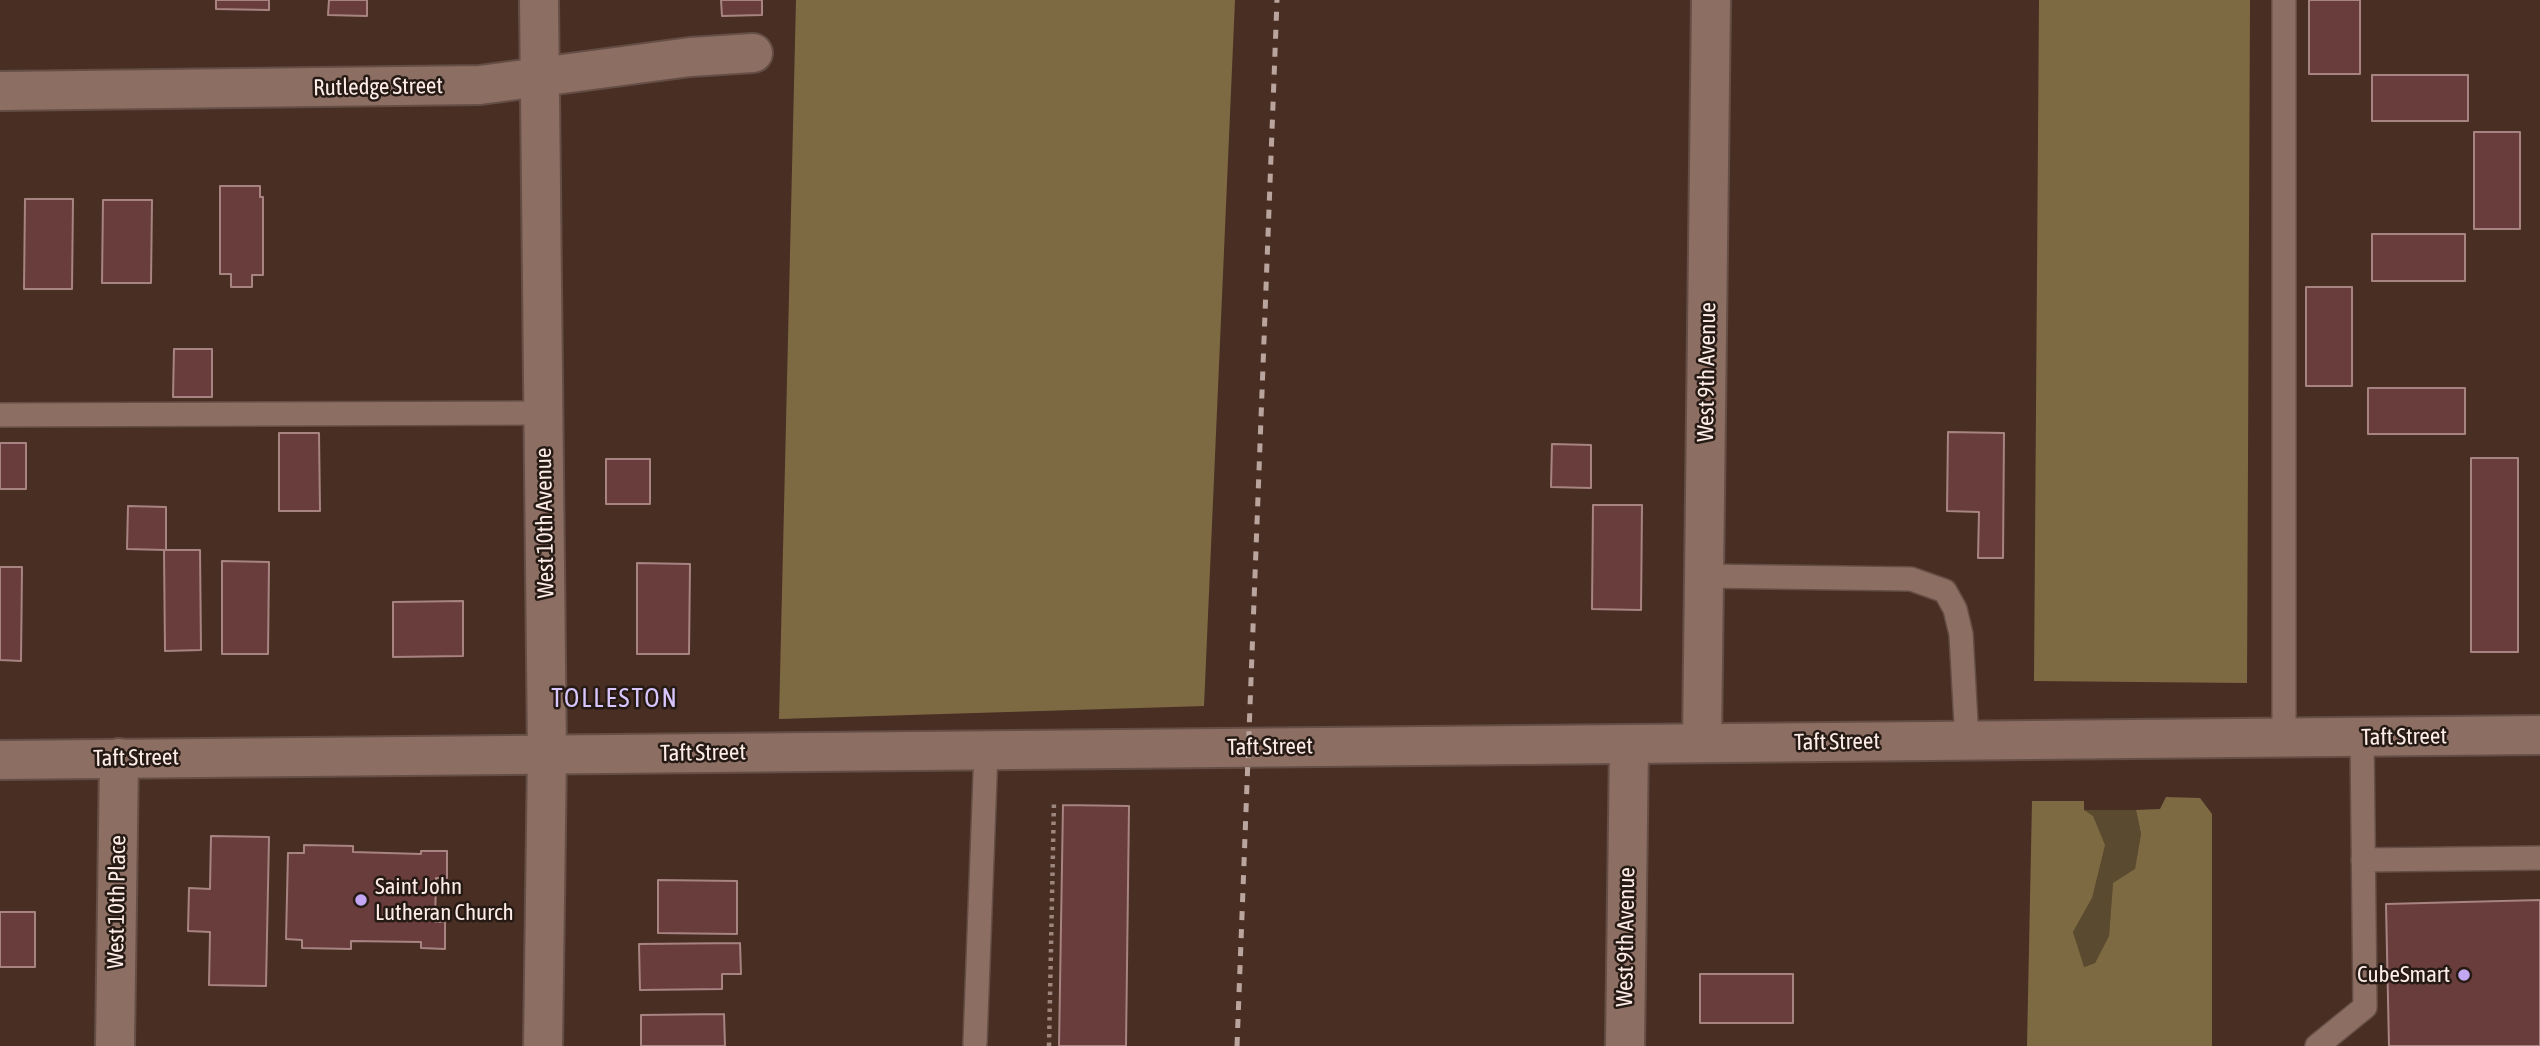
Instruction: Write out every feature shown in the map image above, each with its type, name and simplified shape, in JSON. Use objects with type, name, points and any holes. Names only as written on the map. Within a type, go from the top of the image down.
[{"type":"street","name":"West 10th Avenue","points":[[538,0],[547,754],[542,1046]]},
{"type":"street","name":"West 9th Avenue","points":[[1702,743],[1712,0]]},
{"type":"street","name":"Rutledge Street","points":[[0,92],[481,85],[690,57],[753,53]]},
{"type":"street","name":"Taft Street","points":[[0,760],[2540,735]]},
{"type":"street","name":"West 9th Avenue","points":[[1625,1046],[1629,744]]},
{"type":"street","name":"West 10th Place","points":[[115,1046],[119,758]]},
{"type":"lane","points":[[2284,0],[2284,738]]},
{"type":"lane","points":[[0,415],[544,413]]},
{"type":"lane","points":[[1704,576],[1911,579],[1945,591],[1955,609],[1961,634],[1966,741]]},
{"type":"lane","points":[[2317,1046],[2365,1007],[2362,737]]},
{"type":"lane","points":[[975,1043],[986,750]]},
{"type":"lane","points":[[2363,860],[2540,858]]},
{"type":"path","points":[[1049,1046],[1054,800]]},
{"type":"shaded area","points":[[796,0],[1235,0],[1204,706],[779,719]]},
{"type":"shaded area","points":[[2039,0],[2250,0],[2247,683],[2034,681]]},
{"type":"shaded area","points":[[2166,797],[2200,798],[2212,814],[2212,1046],[2027,1046],[2032,801],[2084,801],[2084,810],[2093,816],[2105,845],[2092,898],[2073,932],[2084,967],[2095,963],[2109,936],[2113,883],[2135,869],[2141,834],[2136,810],[2160,809]]},
{"type":"shaded area","points":[[2084,810],[2136,810],[2141,834],[2135,870],[2113,884],[2109,936],[2095,963],[2083,967],[2073,932],[2092,898]]},
{"type":"building","points":[[216,0],[269,0],[269,10],[216,9]]},
{"type":"building","points":[[329,0],[367,0],[367,16],[328,15]]},
{"type":"building","points":[[721,0],[762,0],[762,15],[722,16]]},
{"type":"building","points":[[2309,0],[2360,0],[2360,74],[2309,74]]},
{"type":"building","points":[[2372,75],[2468,75],[2468,121],[2372,121]]},
{"type":"building","points":[[2474,132],[2520,132],[2520,229],[2474,229]]},
{"type":"building","points":[[220,186],[260,186],[260,197],[263,197],[263,275],[252,275],[252,287],[231,287],[231,274],[220,274]]},
{"type":"building","points":[[25,199],[73,199],[72,289],[24,289]]},
{"type":"building","points":[[103,200],[152,200],[151,283],[102,283]]},
{"type":"building","points":[[2372,234],[2465,234],[2465,281],[2372,281]]},
{"type":"building","points":[[2306,287],[2352,287],[2352,386],[2306,386]]},
{"type":"building","points":[[174,349],[212,349],[212,397],[173,397]]},
{"type":"building","points":[[2368,388],[2465,388],[2465,434],[2368,434]]},
{"type":"building","points":[[1948,432],[2004,433],[2003,558],[1978,558],[1979,512],[1947,511]]},
{"type":"building","points":[[279,433],[319,433],[320,511],[279,511]]},
{"type":"building","points":[[0,443],[26,443],[26,489],[0,489]]},
{"type":"building","points":[[1552,444],[1591,445],[1591,488],[1551,487]]},
{"type":"building","points":[[2471,458],[2518,458],[2518,652],[2471,652]]},
{"type":"building","points":[[606,459],[650,459],[650,504],[606,504]]},
{"type":"building","points":[[1593,505],[1642,505],[1641,610],[1592,609]]},
{"type":"building","points":[[128,506],[166,507],[166,550],[127,549]]},
{"type":"building","points":[[164,550],[200,550],[201,650],[165,651]]},
{"type":"building","points":[[222,561],[269,562],[268,654],[222,654]]},
{"type":"building","points":[[637,563],[690,564],[689,654],[637,654]]},
{"type":"building","points":[[0,567],[22,567],[21,661],[0,660]]},
{"type":"building","points":[[463,601],[463,656],[393,657],[393,602]]},
{"type":"building","points":[[1063,805],[1129,806],[1126,1046],[1059,1046]]},
{"type":"building","points":[[211,836],[269,837],[266,986],[209,985],[210,932],[188,931],[189,888],[210,889]]},
{"type":"building","name":"Saint John Lutheran Church","points":[[304,845],[353,846],[353,852],[421,854],[421,851],[447,851],[447,878],[436,878],[435,922],[445,922],[445,949],[421,948],[421,942],[351,941],[351,949],[302,948],[302,940],[286,939],[288,853],[304,853]]},
{"type":"building","points":[[658,880],[737,881],[737,934],[658,933]]},
{"type":"building","name":"CubeSmart","points":[[2540,900],[2540,1046],[2389,1046],[2386,904]]},
{"type":"building","points":[[0,912],[35,912],[35,967],[0,967]]},
{"type":"building","points":[[740,943],[741,974],[722,974],[722,989],[640,990],[639,944]]},
{"type":"building","points":[[1700,974],[1793,974],[1793,1023],[1700,1023]]},
{"type":"building","points":[[724,1014],[725,1046],[641,1046],[641,1015]]},
{"type":"railway","points":[[1237,1046],[1277,0]]},
{"type":"place","name":"Saint John Lutheran Church","points":[[361,900]]},
{"type":"place","name":"CubeSmart","points":[[2464,975]]},
{"type":"district","name":"TOLLESTON","points":[[615,699]]}]
